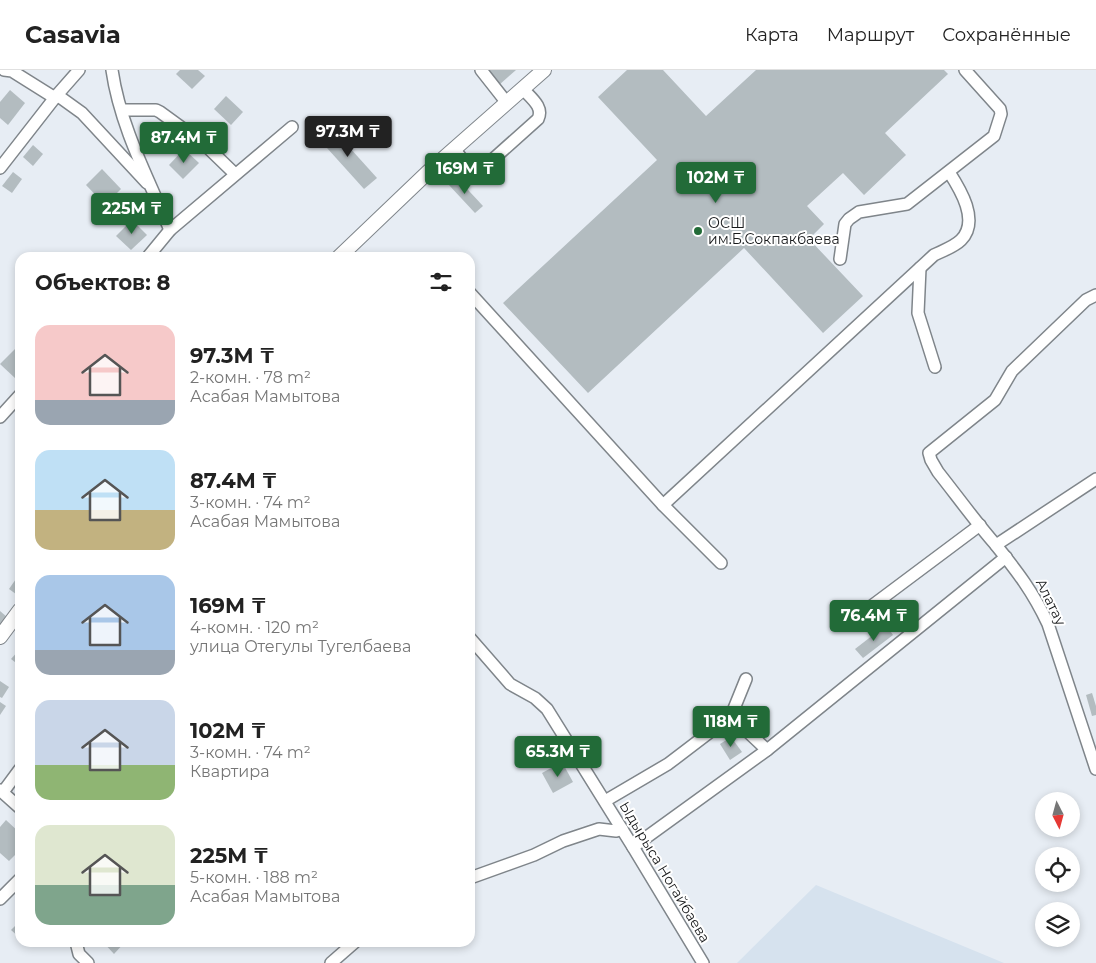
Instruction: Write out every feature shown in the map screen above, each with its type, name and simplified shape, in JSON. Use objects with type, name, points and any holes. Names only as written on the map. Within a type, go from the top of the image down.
[{"type":"main road","points":[[344,252],[454,149],[544,70]]},
{"type":"main road","points":[[0,637],[15,617]]},
{"type":"street","points":[[0,168],[56,97],[80,70]]},
{"type":"street","points":[[112,70],[115,90],[131,138],[170,230]]},
{"type":"street","points":[[481,70],[507,102]]},
{"type":"street","points":[[840,259],[845,224],[855,214],[907,204],[994,136],[1000,109],[965,70]]},
{"type":"street","points":[[2,71],[12,71],[82,113],[153,190]]},
{"type":"street","points":[[454,149],[472,169],[477,171],[482,169],[538,119],[541,114],[540,109],[523,89]]},
{"type":"street","points":[[122,110],[156,110],[160,112],[204,144],[235,174]]},
{"type":"street","points":[[152,252],[170,230],[292,127]]},
{"type":"street","points":[[663,505],[934,255],[963,238],[970,221],[963,192],[949,172]]},
{"type":"street","points":[[920,268],[918,313],[935,367]]},
{"type":"street","name":"Алатау","points":[[1096,295],[1086,300],[1012,371],[995,400],[929,453],[938,472],[1029,587],[1048,624],[1096,769]]},
{"type":"street","points":[[475,298],[663,505],[721,563]]},
{"type":"street","points":[[0,417],[15,401]]},
{"type":"street","points":[[996,545],[1096,479]]},
{"type":"street","points":[[869,608],[980,525]]},
{"type":"street","points":[[633,847],[767,750],[1006,557]]},
{"type":"street","name":"Ыдырыса Ногайбаева","points":[[475,645],[510,684],[535,698],[547,709],[703,963]]},
{"type":"street","points":[[605,801],[668,764],[731,716],[746,679]]},
{"type":"street","points":[[731,716],[767,750]]},
{"type":"street","points":[[15,775],[1,791],[15,804]]},
{"type":"street","points":[[475,876],[534,855],[563,841],[599,829],[616,831],[622,829]]},
{"type":"street","points":[[0,899],[15,884]]},
{"type":"street","points":[[77,947],[79,954],[88,963]]},
{"type":"street","points":[[331,963],[349,947]]},
{"type":"shaded area","points":[[816,885],[1004,963],[737,963]]},
{"type":"building","points":[[180,70],[198,70],[205,76],[192,89],[176,74]]},
{"type":"building","points":[[485,70],[516,70],[499,85]]},
{"type":"building","name":"ОСШ им.Б.Сокпакбаева","points":[[627,70],[663,70],[706,116],[756,70],[944,70],[948,74],[885,133],[906,155],[864,195],[843,173],[807,206],[824,224],[809,239],[863,296],[823,333],[744,248],[588,393],[503,303],[657,160],[598,97]]},
{"type":"building","points":[[10,90],[25,103],[8,125],[0,118],[0,102]]},
{"type":"building","points":[[226,96],[243,112],[231,125],[214,109]]},
{"type":"building","points":[[331,127],[377,178],[364,189],[318,138]]},
{"type":"building","points":[[33,145],[43,154],[33,166],[23,157]]},
{"type":"building","points":[[184,149],[199,163],[183,179],[169,165]]},
{"type":"building","points":[[102,169],[121,189],[105,205],[86,185]]},
{"type":"building","points":[[13,172],[22,179],[12,193],[2,186]]},
{"type":"building","points":[[456,177],[483,206],[475,213],[448,184]]},
{"type":"building","points":[[132,220],[147,235],[131,250],[116,236]]},
{"type":"building","points":[[15,349],[15,378],[0,364]]},
{"type":"building","points":[[15,580],[15,593],[9,589]]},
{"type":"building","points":[[0,611],[7,617],[0,625]]},
{"type":"building","points":[[886,625],[893,635],[863,658],[855,649]]},
{"type":"building","points":[[0,681],[9,687],[2,698],[0,697]]},
{"type":"building","points":[[1092,693],[1096,706],[1096,715],[1092,716],[1086,695]]},
{"type":"building","points":[[0,702],[6,706],[0,715]]},
{"type":"building","points":[[731,737],[742,752],[730,760],[720,744]]},
{"type":"building","points":[[562,762],[573,782],[553,793],[542,773]]},
{"type":"building","points":[[6,820],[15,828],[15,855],[9,861],[0,853],[0,827]]},
{"type":"building","points":[[108,947],[120,947],[114,954]]},
{"type":"place","name":"ОСШ им.Б.Сокпакбаева","points":[[698,231]]}]
